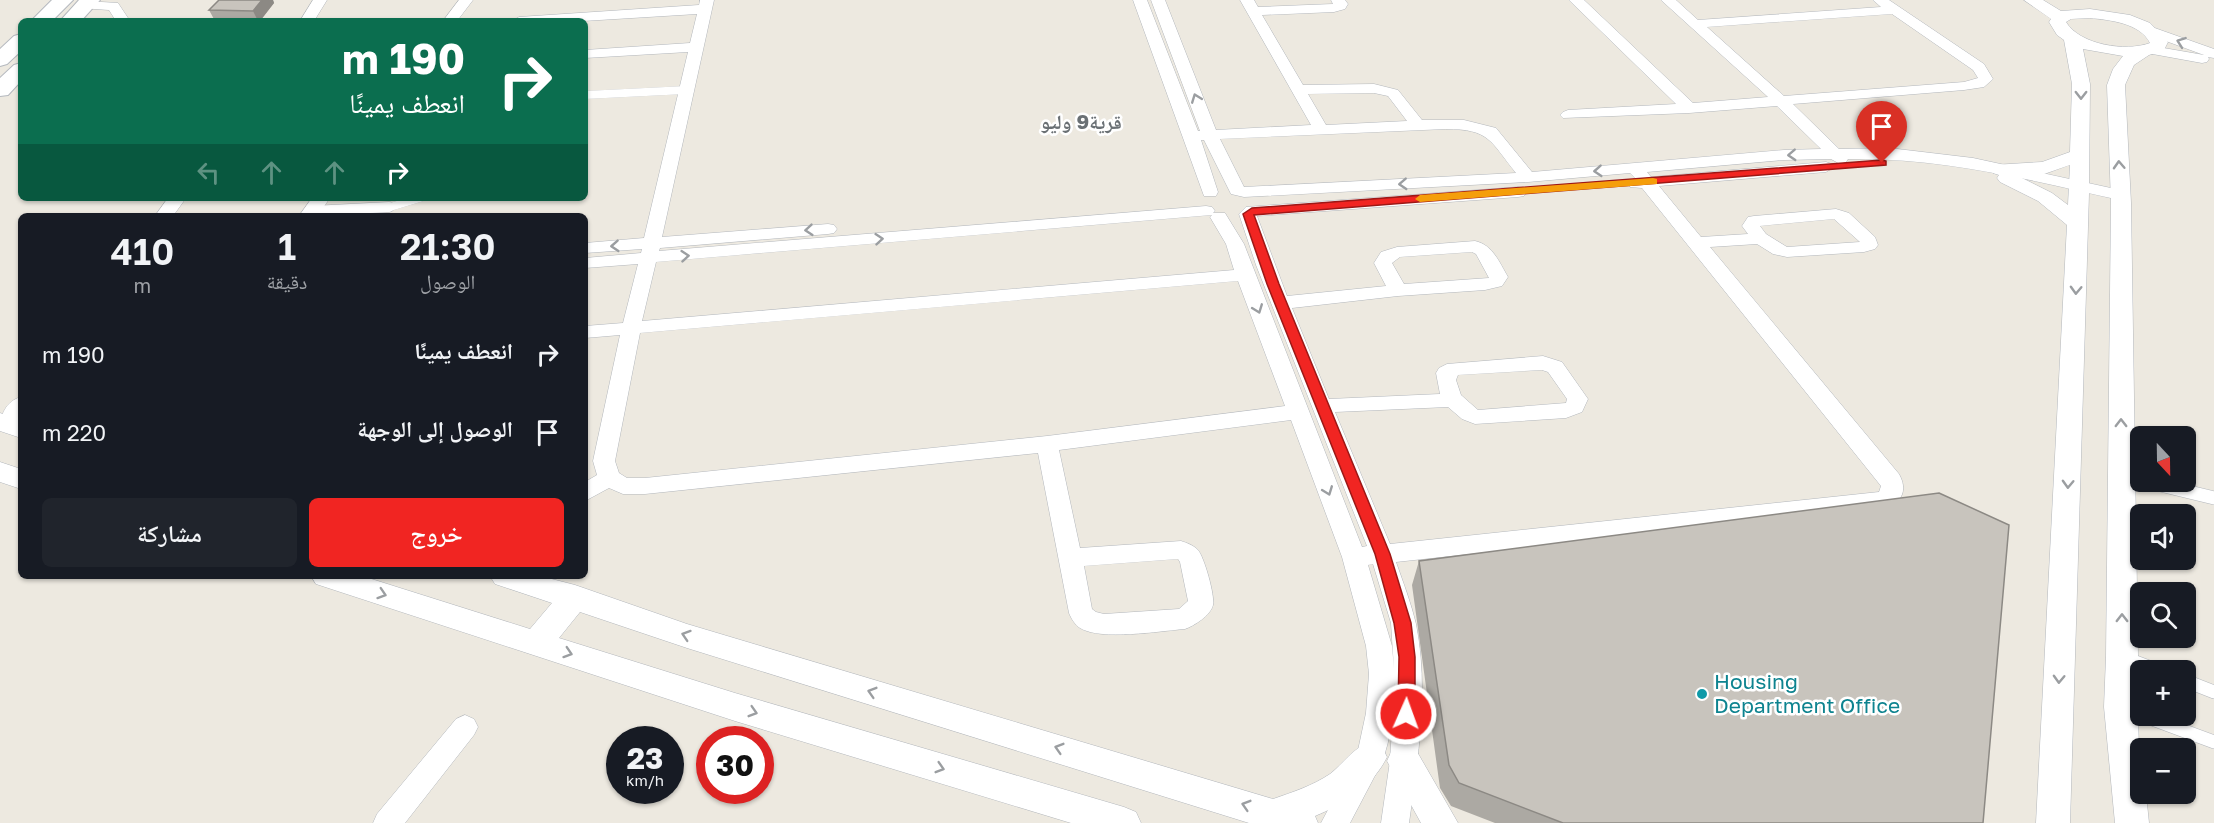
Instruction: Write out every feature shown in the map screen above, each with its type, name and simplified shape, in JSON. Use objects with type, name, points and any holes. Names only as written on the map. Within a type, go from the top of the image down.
[{"type":"main road","points":[[44,18],[63,0]]},
{"type":"main road","points":[[72,18],[88,3]]},
{"type":"main road","points":[[0,60],[18,43]]},
{"type":"main road","points":[[0,90],[18,72]]},
{"type":"street","points":[[310,18],[320,0]]},
{"type":"street","points":[[452,18],[466,0]]},
{"type":"street","points":[[1140,0],[1192,136],[1209,204],[1235,244],[1354,557],[1379,646],[1382,674],[1379,713],[1370,757],[1335,823]]},
{"type":"street","points":[[1158,0],[1210,136],[1245,202],[1280,303],[1382,554],[1402,623],[1407,657],[1408,701],[1404,761],[1395,823]]},
{"type":"street","points":[[1250,6],[1334,8],[1341,4],[1338,0]]},
{"type":"street","points":[[1576,0],[1689,108]]},
{"type":"street","points":[[1668,0],[1780,100],[1840,159]]},
{"type":"street","points":[[1568,115],[1689,108],[1964,86],[1979,84],[1986,79],[1979,68],[1880,0]]},
{"type":"street","points":[[2032,0],[2066,27],[2115,51],[2148,44],[2214,54]]},
{"type":"street","points":[[2073,0],[2112,16],[2148,44],[2170,55],[2214,60]]},
{"type":"street","points":[[88,3],[113,6],[121,18]]},
{"type":"street","points":[[552,18],[706,4],[631,328],[604,461],[609,478],[623,486],[645,486],[1047,444],[1298,412]]},
{"type":"street","points":[[1250,6],[1322,130]]},
{"type":"street","points":[[1696,24],[1894,10]]},
{"type":"street","points":[[2066,27],[2080,13],[2112,16]]},
{"type":"street","points":[[2053,823],[2079,189],[2080,84],[2066,27]]},
{"type":"street","points":[[2130,449],[2116,85],[2121,68],[2148,44]]},
{"type":"street","points":[[588,54],[696,46]]},
{"type":"street","points":[[1298,90],[1374,88],[1385,90],[1393,93],[1418,125]]},
{"type":"street","points":[[1192,136],[1418,125],[1470,125],[1490,131],[1528,177]]},
{"type":"street","points":[[2004,173],[2043,168],[2079,155]]},
{"type":"street","points":[[1209,204],[1223,189],[1245,202],[1840,159],[2004,173],[2121,199]]},
{"type":"street","points":[[2004,173],[2045,197],[2078,223]]},
{"type":"street","points":[[1245,202],[1528,177],[1641,175]]},
{"type":"street","points":[[1354,557],[1885,500],[1892,495],[1894,488],[1891,480],[1641,175]]},
{"type":"street","points":[[588,262],[650,251],[1209,204],[1240,217],[1245,202]]},
{"type":"street","points":[[1696,243],[1760,238],[1779,250],[1787,252],[1864,247],[1869,244],[1869,241],[1843,217],[1836,214],[1754,221],[1751,225],[1760,238]]},
{"type":"street","points":[[1280,303],[1398,290],[1485,284],[1495,282],[1498,276],[1483,250],[1475,246],[1396,252],[1387,256],[1383,263],[1398,290]]},
{"type":"street","points":[[588,248],[650,251]]},
{"type":"street","points":[[588,332],[1245,275]]},
{"type":"street","points":[[1543,363],[1555,368],[1578,399],[1575,407],[1566,411],[1475,417],[1465,413],[1454,400],[1445,381],[1446,373],[1454,369],[1543,363]]},
{"type":"street","points":[[1321,406],[1454,400]]},
{"type":"street","points":[[1047,444],[1081,613],[1089,621],[1104,624],[1185,619],[1201,604],[1192,560],[1181,550],[1071,558]]},
{"type":"street","points":[[0,472],[18,478]]},
{"type":"street","points":[[588,491],[609,478]]},
{"type":"street","points":[[2130,492],[2122,657],[2130,691]]},
{"type":"street","points":[[335,579],[735,707],[1124,823]]},
{"type":"street","points":[[528,579],[543,581],[575,597],[687,636],[1288,819],[1338,788],[1355,775],[1370,757]]},
{"type":"street","points":[[536,643],[575,597]]},
{"type":"street","points":[[387,823],[465,726]]},
{"type":"street","points":[[2132,823],[2135,726]]},
{"type":"street","points":[[1404,761],[1425,800],[1441,823]]},
{"type":"lane","points":[[588,95],[686,90]]},
{"type":"lane","points":[[314,208],[387,208],[410,201]]},
{"type":"lane","points":[[2189,492],[2214,498]]},
{"type":"lane","points":[[2122,657],[2130,660]]},
{"type":"lane","points":[[2196,685],[2214,692]]},
{"type":"lane","points":[[2172,726],[2214,742]]},
{"type":"building","points":[[219,0],[262,0],[253,11],[209,10]]},
{"type":"building","name":"Housing Department Office","points":[[1939,493],[2009,525],[1983,823],[1563,823],[1459,783],[1449,765],[1419,561]]},
{"type":"slow traffic","points":[[1420,199],[1653,182]]},
{"type":"place","name":"Housing Department Office","points":[[1702,694]]},
{"type":"district","name":"قرية9 وليو","points":[[1081,122]]},
{"type":"route","points":[[1406,714],[1407,657],[1402,623],[1382,554],[1265,265],[1248,214],[1252,211],[1882,163]]}]
